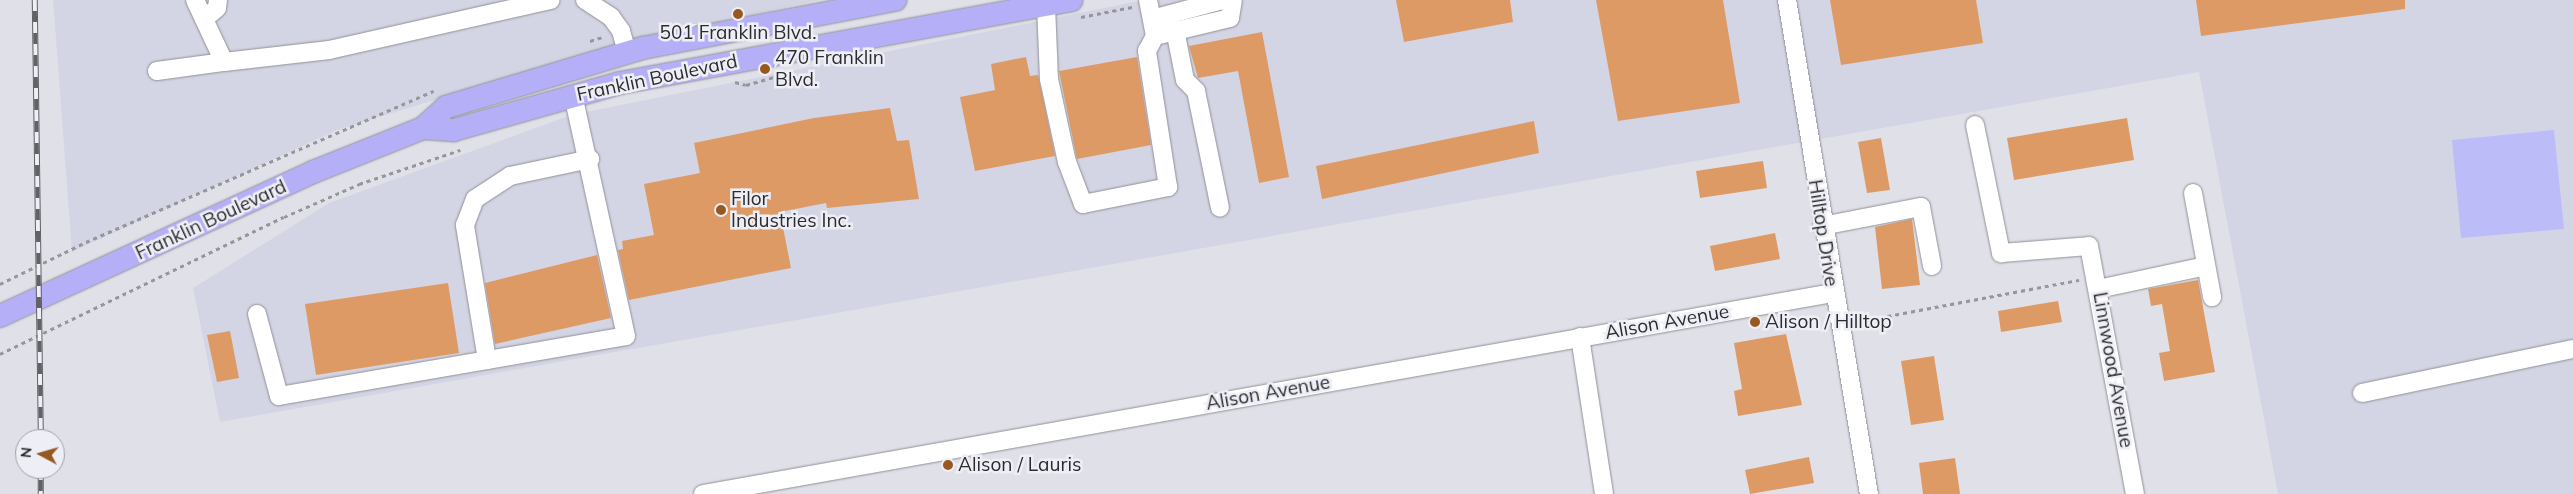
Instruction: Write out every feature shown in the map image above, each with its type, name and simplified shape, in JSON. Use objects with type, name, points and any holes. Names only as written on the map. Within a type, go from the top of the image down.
[{"type":"main road","name":"Franklin Boulevard","points":[[0,316],[313,172],[423,128],[446,107],[627,52],[839,5],[895,0]]},
{"type":"main road","name":"Franklin Boulevard","points":[[423,128],[454,130],[573,95],[684,69],[1071,0]]},
{"type":"street","points":[[196,0],[224,62]]},
{"type":"street","points":[[204,19],[217,8],[218,0]]},
{"type":"street","points":[[157,71],[329,50],[526,2],[550,0]]},
{"type":"street","points":[[585,0],[612,17],[621,31],[627,52]]},
{"type":"street","points":[[1046,5],[1049,78],[1067,162],[1083,204],[1168,187],[1147,51],[1153,27],[1148,0]]},
{"type":"street","points":[[1153,27],[1223,0]]},
{"type":"street","points":[[1153,27],[1176,30],[1230,18],[1233,0]]},
{"type":"street","name":"Hilltop Drive","points":[[1787,0],[1838,325],[1869,494]]},
{"type":"street","points":[[1176,30],[1185,80],[1196,91],[1220,208]]},
{"type":"street","points":[[257,314],[279,396],[626,336],[590,159],[574,114],[573,95]]},
{"type":"street","name":"Linnwood Avenue","points":[[1975,125],[2000,253],[2088,246],[2097,283],[2135,494]]},
{"type":"street","points":[[487,360],[465,225],[475,199],[510,176],[590,159]]},
{"type":"street","points":[[2193,193],[2212,297]]},
{"type":"street","points":[[1822,226],[1921,207],[1932,266]]},
{"type":"street","points":[[2097,283],[2206,266]]},
{"type":"street","name":"Alison Avenue","points":[[704,494],[790,486],[1580,338],[1833,293]]},
{"type":"street","points":[[1580,338],[1604,494]]},
{"type":"street","points":[[2362,393],[2573,349]]},
{"type":"path","points":[[1838,325],[2097,283]]},
{"type":"shaded area","points":[[53,0],[820,0],[617,44],[337,130],[72,252]]},
{"type":"shaded area","points":[[1144,0],[2573,0],[2573,494],[2278,494],[2199,72],[220,422],[193,288],[329,203],[571,115]]},
{"type":"shaded area","points":[[2554,130],[2564,229],[2461,238],[2452,140]]},
{"type":"building","points":[[1396,0],[1510,0],[1513,22],[1404,42]]},
{"type":"building","points":[[1596,0],[1723,0],[1740,103],[1618,121]]},
{"type":"building","points":[[1830,0],[1976,0],[1983,43],[1841,65]]},
{"type":"building","points":[[2196,0],[2405,0],[2405,9],[2201,36]]},
{"type":"building","points":[[1262,32],[1289,177],[1259,183],[1238,71],[1198,78],[1189,46]]},
{"type":"building","points":[[1026,57],[1030,76],[1038,75],[1055,156],[975,171],[960,97],[995,90],[991,64]]},
{"type":"building","points":[[1137,57],[1151,145],[1077,159],[1059,71]]},
{"type":"building","name":"Filor Industries Inc.","points":[[890,108],[897,141],[909,140],[919,199],[827,208],[826,203],[780,212],[791,268],[629,300],[618,250],[623,249],[622,241],[654,235],[644,184],[700,173],[694,143],[814,118]]},
{"type":"building","points":[[2127,118],[2134,160],[2014,180],[2007,138]]},
{"type":"building","points":[[1534,121],[1539,153],[1322,199],[1316,166]]},
{"type":"building","points":[[1881,138],[1890,190],[1867,193],[1858,142]]},
{"type":"building","points":[[1763,161],[1767,188],[1700,198],[1696,171]]},
{"type":"building","points":[[1912,219],[1920,285],[1882,289],[1875,227]]},
{"type":"building","points":[[1775,233],[1780,259],[1715,271],[1710,246]]},
{"type":"building","points":[[597,255],[611,318],[495,344],[485,283]]},
{"type":"building","points":[[2198,280],[2215,372],[2164,381],[2159,353],[2170,351],[2162,304],[2151,306],[2148,289]]},
{"type":"building","points":[[448,283],[459,353],[316,375],[305,304]]},
{"type":"building","points":[[2058,301],[2062,322],[2001,332],[1998,311]]},
{"type":"building","points":[[230,331],[239,378],[217,382],[207,335]]},
{"type":"building","points":[[1786,334],[1802,405],[1738,416],[1734,391],[1742,389],[1734,343]]},
{"type":"building","points":[[1934,356],[1944,420],[1911,425],[1901,361]]},
{"type":"building","points":[[1809,457],[1814,483],[1750,494],[1745,470]]},
{"type":"building","points":[[1955,458],[1960,494],[1923,494],[1919,463]]},
{"type":"railway","points":[[35,0],[41,429]]},
{"type":"railway","points":[[41,479],[41,494]]},
{"type":"place","name":"501 Franklin Blvd.","points":[[738,14]]},
{"type":"place","name":"470 Franklin Blvd.","points":[[765,69]]},
{"type":"place","name":"Filor Industries Inc.","points":[[721,210]]},
{"type":"place","name":"Alison / Hilltop","points":[[1755,322]]},
{"type":"place","name":"Alison / Lauris","points":[[948,465]]}]
